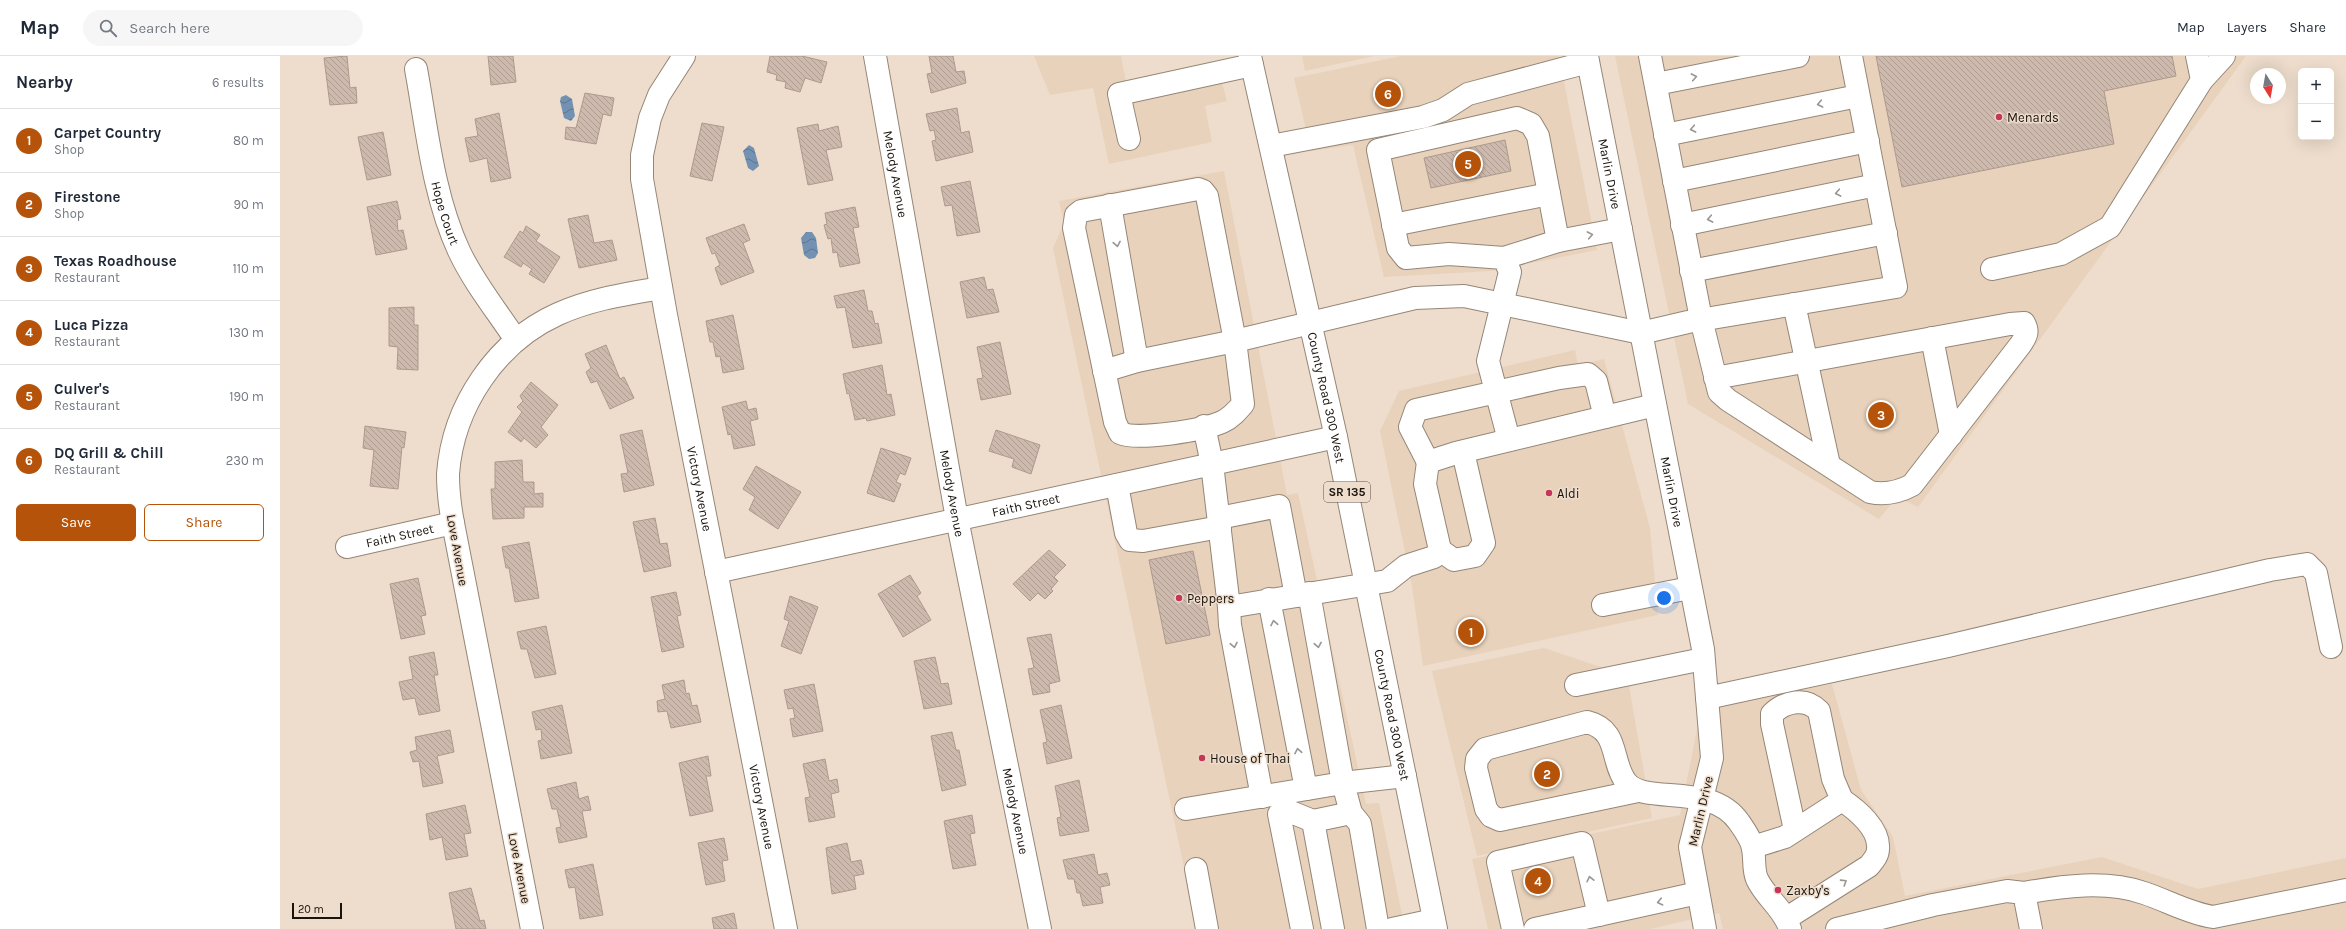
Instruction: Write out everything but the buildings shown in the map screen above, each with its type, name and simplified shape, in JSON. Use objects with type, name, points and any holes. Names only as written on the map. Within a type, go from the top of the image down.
[{"type":"street","name":"Victory Avenue","points":[[684,56],[670,75],[654,105],[642,155],[645,205],[786,929]]},
{"type":"street","name":"Melody Avenue","points":[[874,56],[957,519],[1040,929]]},
{"type":"street","points":[[1650,56],[1701,319],[1715,378],[1719,392],[1728,400],[1870,492],[1879,494],[1904,489],[1912,485],[2022,344],[2027,335],[2027,328],[2024,323],[2010,324],[1715,378]]},
{"type":"street","points":[[1656,84],[1798,56]]},
{"type":"street","points":[[1104,371],[1137,361],[1235,341],[1415,298],[1464,296],[1641,333],[1701,319],[1896,287],[1851,56]]},
{"type":"street","points":[[2197,56],[2202,80]]},
{"type":"street","points":[[1992,269],[2061,254],[2110,227],[2202,80],[2224,56]]},
{"type":"street","points":[[1271,146],[1423,117],[1443,110],[1468,94],[1588,59]]},
{"type":"street","name":"Marlin Drive","points":[[1588,59],[1703,659],[1712,758],[1690,847],[1705,929]]},
{"type":"street","points":[[1129,139],[1119,94],[1251,61]]},
{"type":"street","name":"County Road 300 West","points":[[1251,61],[1271,146],[1309,324],[1336,437],[1435,925]]},
{"type":"street","name":"Hope Court","points":[[416,68],[435,172],[451,233],[467,266],[516,340]]},
{"type":"street","points":[[1665,135],[1858,96]]},
{"type":"street","points":[[1558,241],[1538,136],[1531,124],[1517,118],[1378,150],[1398,248],[1406,258],[1449,254],[1504,258],[1558,241],[1621,229]]},
{"type":"street","points":[[1674,181],[1868,141]]},
{"type":"street","points":[[1682,224],[1876,185]]},
{"type":"street","points":[[1198,189],[1203,191],[1206,196],[1235,341],[1243,404],[1234,414],[1222,422],[1146,436],[1128,437],[1120,433],[1115,422],[1074,221],[1076,215],[1081,211],[1110,205],[1198,189]]},
{"type":"street","points":[[1393,225],[1549,194]]},
{"type":"street","points":[[1110,205],[1137,361]]},
{"type":"street","points":[[1691,271],[1886,233]]},
{"type":"street","points":[[1504,258],[1510,272],[1501,303],[1488,361],[1509,440]]},
{"type":"street","name":"Love Avenue","points":[[532,929],[453,523],[448,475],[458,428],[468,400],[498,358],[516,340],[557,315],[586,303],[661,288]]},
{"type":"street","points":[[1794,304],[1829,465]]},
{"type":"street","points":[[1932,338],[1951,435]]},
{"type":"street","points":[[1463,452],[1484,543],[1475,556],[1454,560],[1440,550],[1425,484],[1428,462],[1410,427],[1416,410],[1559,378],[1588,374],[1596,382],[1605,417]]},
{"type":"street","points":[[1428,462],[1509,440],[1655,405]]},
{"type":"street","points":[[1204,426],[1212,464],[1230,625],[1262,797]]},
{"type":"street","name":"Faith Street","points":[[716,572],[1336,437]]},
{"type":"street","points":[[1117,485],[1126,533],[1130,540],[1143,541],[1279,506],[1302,594],[1343,783],[1351,813],[1360,824],[1378,929]]},
{"type":"street","name":"Faith Street","points":[[347,547],[453,523]]},
{"type":"street","points":[[1229,607],[1269,599],[1387,581],[1406,566],[1434,557],[1440,550]]},
{"type":"street","points":[[1707,698],[1948,646],[2240,577],[2307,564],[2316,573],[2331,647]]},
{"type":"street","points":[[1603,605],[1690,588]]},
{"type":"street","points":[[1269,599],[1306,789]]},
{"type":"street","points":[[1576,685],[1703,659]]},
{"type":"street","points":[[1638,791],[1626,782],[1606,733],[1599,725],[1587,722],[1485,749],[1477,758],[1476,768],[1486,809],[1491,816],[1500,820],[1638,791],[1702,797],[1732,812],[1753,847],[1756,878],[1789,924],[1869,866],[1876,856],[1878,848],[1875,836],[1859,811],[1842,800],[1833,779],[1819,711],[1812,704],[1802,701],[1779,707],[1772,714],[1772,724],[1795,830]]},
{"type":"street","points":[[1186,809],[1343,783],[1405,776]]},
{"type":"street","points":[[1753,847],[1785,836],[1842,800]]},
{"type":"street","points":[[1302,929],[1279,814],[1291,812],[1313,821],[1351,813]]},
{"type":"street","points":[[1313,821],[1333,929]]},
{"type":"street","points":[[1513,929],[1498,862],[1582,843],[1598,915]]},
{"type":"street","points":[[1196,869],[1207,929]]},
{"type":"street","points":[[1837,929],[1867,920],[1933,905],[2007,891],[2024,893],[2049,888],[2104,884],[2143,892],[2195,914],[2213,917],[2346,890]]},
{"type":"street","points":[[1535,929],[1698,893]]},
{"type":"street","points":[[2024,893],[2031,929]]},
{"type":"street","points":[[1392,929],[1435,925]]},
{"type":"shaded area","points":[[1034,56],[1121,56],[1126,82],[1217,64],[1227,101],[1205,106],[1212,142],[1109,164],[1093,88],[1050,95]]},
{"type":"shaded area","points":[[1302,56],[1374,56],[1305,71]]},
{"type":"shaded area","points":[[1401,56],[1559,56],[1597,250],[1491,271],[1384,277],[1353,145],[1311,151],[1294,78]]},
{"type":"shaded area","points":[[1615,56],[2246,56],[1918,507],[1897,497],[1879,519],[1688,404]]},
{"type":"shaded area","points":[[1224,171],[1287,495],[1298,493],[1366,804],[1379,803],[1405,929],[1197,929],[1053,248],[1064,224],[1059,201]]},
{"type":"shaded area","points":[[1575,350],[1578,365],[1604,359],[1650,528],[1658,615],[1423,666],[1412,586],[1380,431],[1399,391]]},
{"type":"shaded area","points":[[1544,648],[1604,668],[1625,663],[1652,818],[1477,856],[1432,671]]},
{"type":"shaded area","points":[[1832,684],[1861,790],[1893,837],[1905,896],[2102,857],[2198,889],[2346,858],[2346,929],[1723,929],[1719,913],[1650,929],[1488,929],[1472,859],[1680,815],[1701,709]]},
{"type":"water","points":[[566,95],[572,99],[575,116],[571,121],[564,118],[560,101],[561,97]]},
{"type":"water","points":[[749,145],[754,148],[759,166],[753,171],[748,168],[743,151]]},
{"type":"water","points":[[806,232],[812,232],[816,238],[818,253],[815,258],[809,259],[804,255],[801,238]]},
{"type":"place","name":"DQ Grill & Chill","points":[[1388,94]]},
{"type":"place","name":"Menards","points":[[1999,117]]},
{"type":"place","name":"Culver's","points":[[1468,164]]},
{"type":"place","name":"Texas Roadhouse","points":[[1881,415]]},
{"type":"place","name":"Aldi","points":[[1549,493]]},
{"type":"place","name":"Peppers","points":[[1179,598]]},
{"type":"place","name":"Carpet Country","points":[[1471,632]]},
{"type":"place","name":"House of Thai","points":[[1202,758]]},
{"type":"place","name":"Firestone","points":[[1547,774]]},
{"type":"place","name":"Luca Pizza","points":[[1538,881]]},
{"type":"place","name":"Zaxby's","points":[[1778,890]]}]
